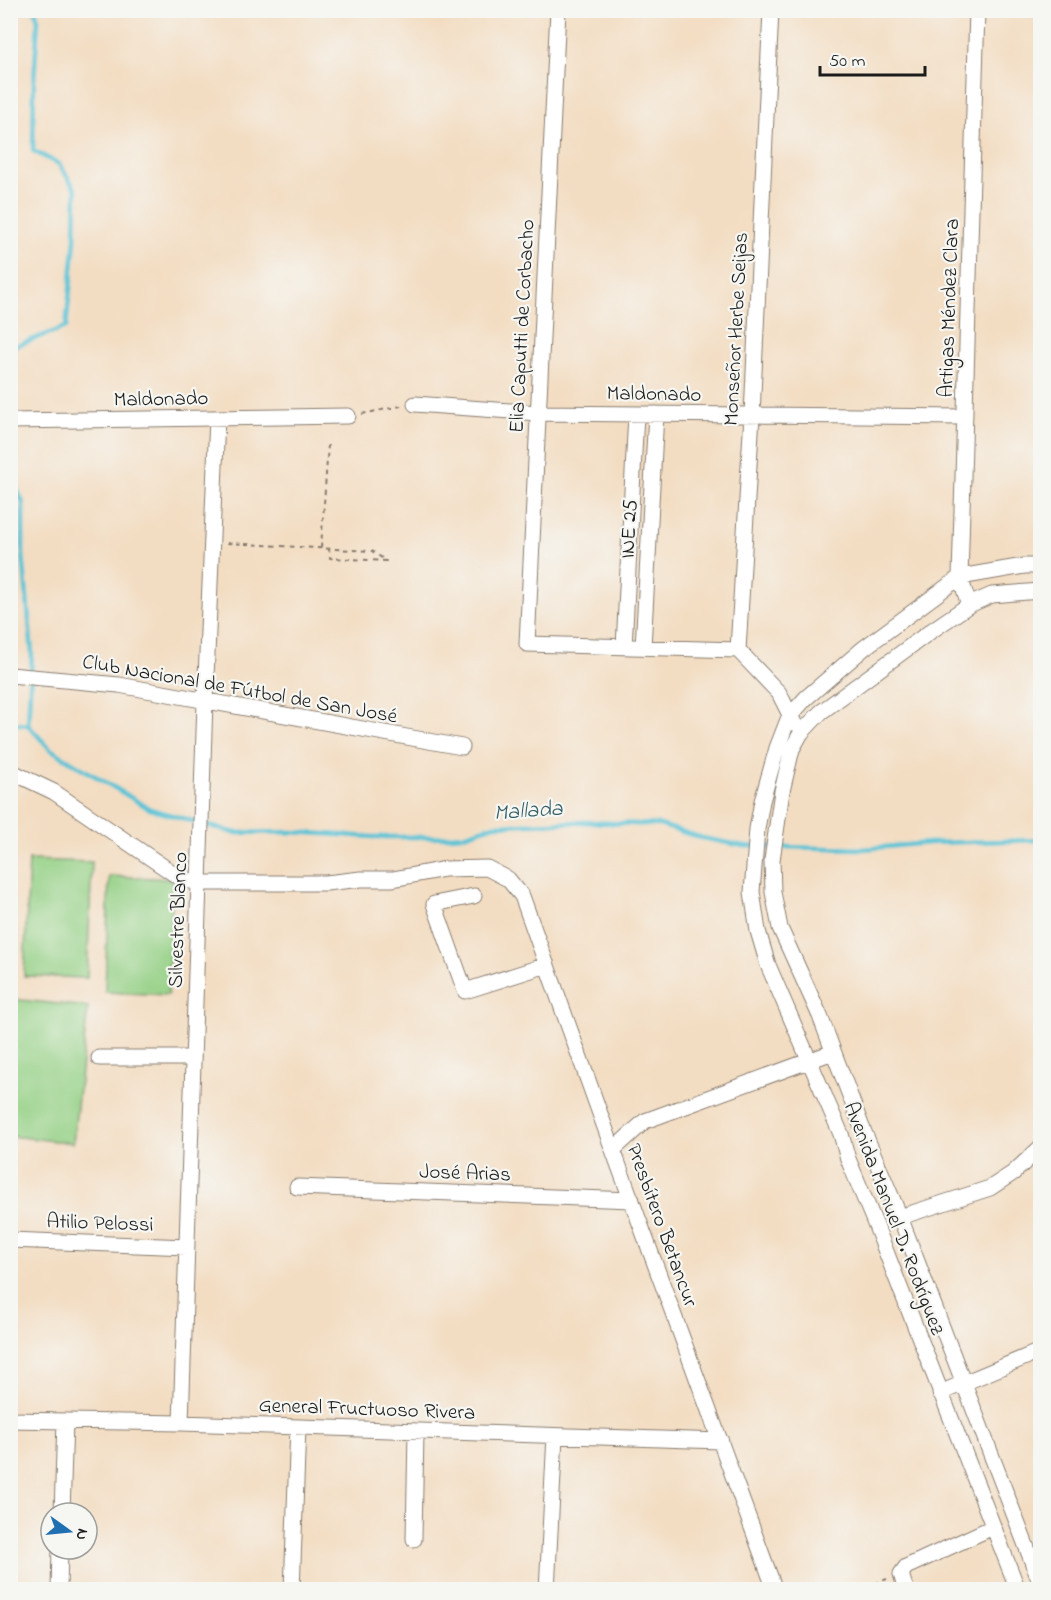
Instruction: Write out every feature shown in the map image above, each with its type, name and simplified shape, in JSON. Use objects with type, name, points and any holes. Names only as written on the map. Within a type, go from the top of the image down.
[{"type":"street","name":"Elia Caputti de Corbacho","points":[[558,10],[526,644],[624,646]]},
{"type":"street","name":"Monseñor Herbe Seijas","points":[[738,650],[752,415],[771,10]]},
{"type":"street","name":"Artigas Méndez Clara","points":[[969,605],[960,577],[977,10]]},
{"type":"street","name":"Maldonado","points":[[415,404],[538,413],[965,417]]},
{"type":"street","name":"INE 25","points":[[624,646],[636,414]]},
{"type":"street","name":"INE 25","points":[[643,647],[656,414]]},
{"type":"street","name":"Maldonado","points":[[10,421],[348,416]]},
{"type":"street","name":"Silvestre Blanco","points":[[181,1423],[198,883],[217,418]]},
{"type":"street","points":[[789,717],[806,698],[864,648],[960,577],[1024,566],[1041,566]]},
{"type":"street","name":"Avenida Manuel D. Rodríguez","points":[[1041,591],[992,595],[969,605],[931,630],[821,712],[801,733],[792,749],[772,860],[773,892],[780,928],[820,1016],[1041,1582]]},
{"type":"street","points":[[624,646],[738,650],[779,693],[789,717],[801,733]]},
{"type":"street","name":"Club Nacional de Fútbol de San José","points":[[15,676],[119,685],[462,747]]},
{"type":"street","name":"Avenida Manuel D. Rodríguez","points":[[789,717],[777,748],[757,829],[752,892],[758,931],[768,965],[840,1134],[1018,1590]]},
{"type":"street","points":[[10,771],[54,792],[180,878],[198,883]]},
{"type":"street","name":"Presbítero Betancur","points":[[198,883],[326,883],[361,879],[393,879],[446,869],[487,868],[508,879],[522,896],[775,1590]]},
{"type":"street","points":[[474,896],[434,904],[465,991],[547,965]]},
{"type":"street","points":[[613,1150],[645,1121],[833,1052]]},
{"type":"street","points":[[99,1058],[194,1058]]},
{"type":"street","points":[[900,1217],[990,1188],[1013,1173],[1041,1148]]},
{"type":"street","name":"José Arias","points":[[297,1187],[632,1200]]},
{"type":"street","name":"Atilio Pelossi","points":[[10,1240],[187,1246]]},
{"type":"street","points":[[940,1393],[1041,1351]]},
{"type":"street","name":"General Fructuoso Rivera","points":[[10,1420],[181,1423],[721,1441]]},
{"type":"street","points":[[62,1501],[65,1421]]},
{"type":"street","points":[[292,1590],[298,1427]]},
{"type":"street","points":[[414,1539],[416,1431]]},
{"type":"street","points":[[547,1590],[555,1436]]},
{"type":"street","points":[[906,1590],[901,1574],[906,1567],[993,1527]]},
{"type":"street","points":[[59,1590],[60,1561]]},
{"type":"path","points":[[348,416],[415,404]]},
{"type":"path","points":[[321,548],[328,445]]},
{"type":"path","points":[[212,542],[372,551],[386,561],[330,558],[329,549]]},
{"type":"path","points":[[858,1590],[901,1574]]},
{"type":"green space","points":[[29,860],[92,862],[87,978],[24,976]]},
{"type":"green space","points":[[109,876],[173,879],[168,995],[105,992]]},
{"type":"green space","points":[[11,999],[88,1007],[73,1143],[11,1136]]},
{"type":"waterway","points":[[10,348],[66,327],[75,240],[76,190],[59,164],[33,151],[38,20],[35,10]]},
{"type":"waterway","points":[[10,474],[23,503],[23,554],[32,653],[28,725]]},
{"type":"waterway","name":"Mallada","points":[[10,723],[28,725],[50,749],[150,809],[235,833],[292,832],[373,837],[434,837],[464,835],[494,825],[585,822],[660,825],[702,838],[744,846],[863,849],[929,843],[1040,840]]}]
